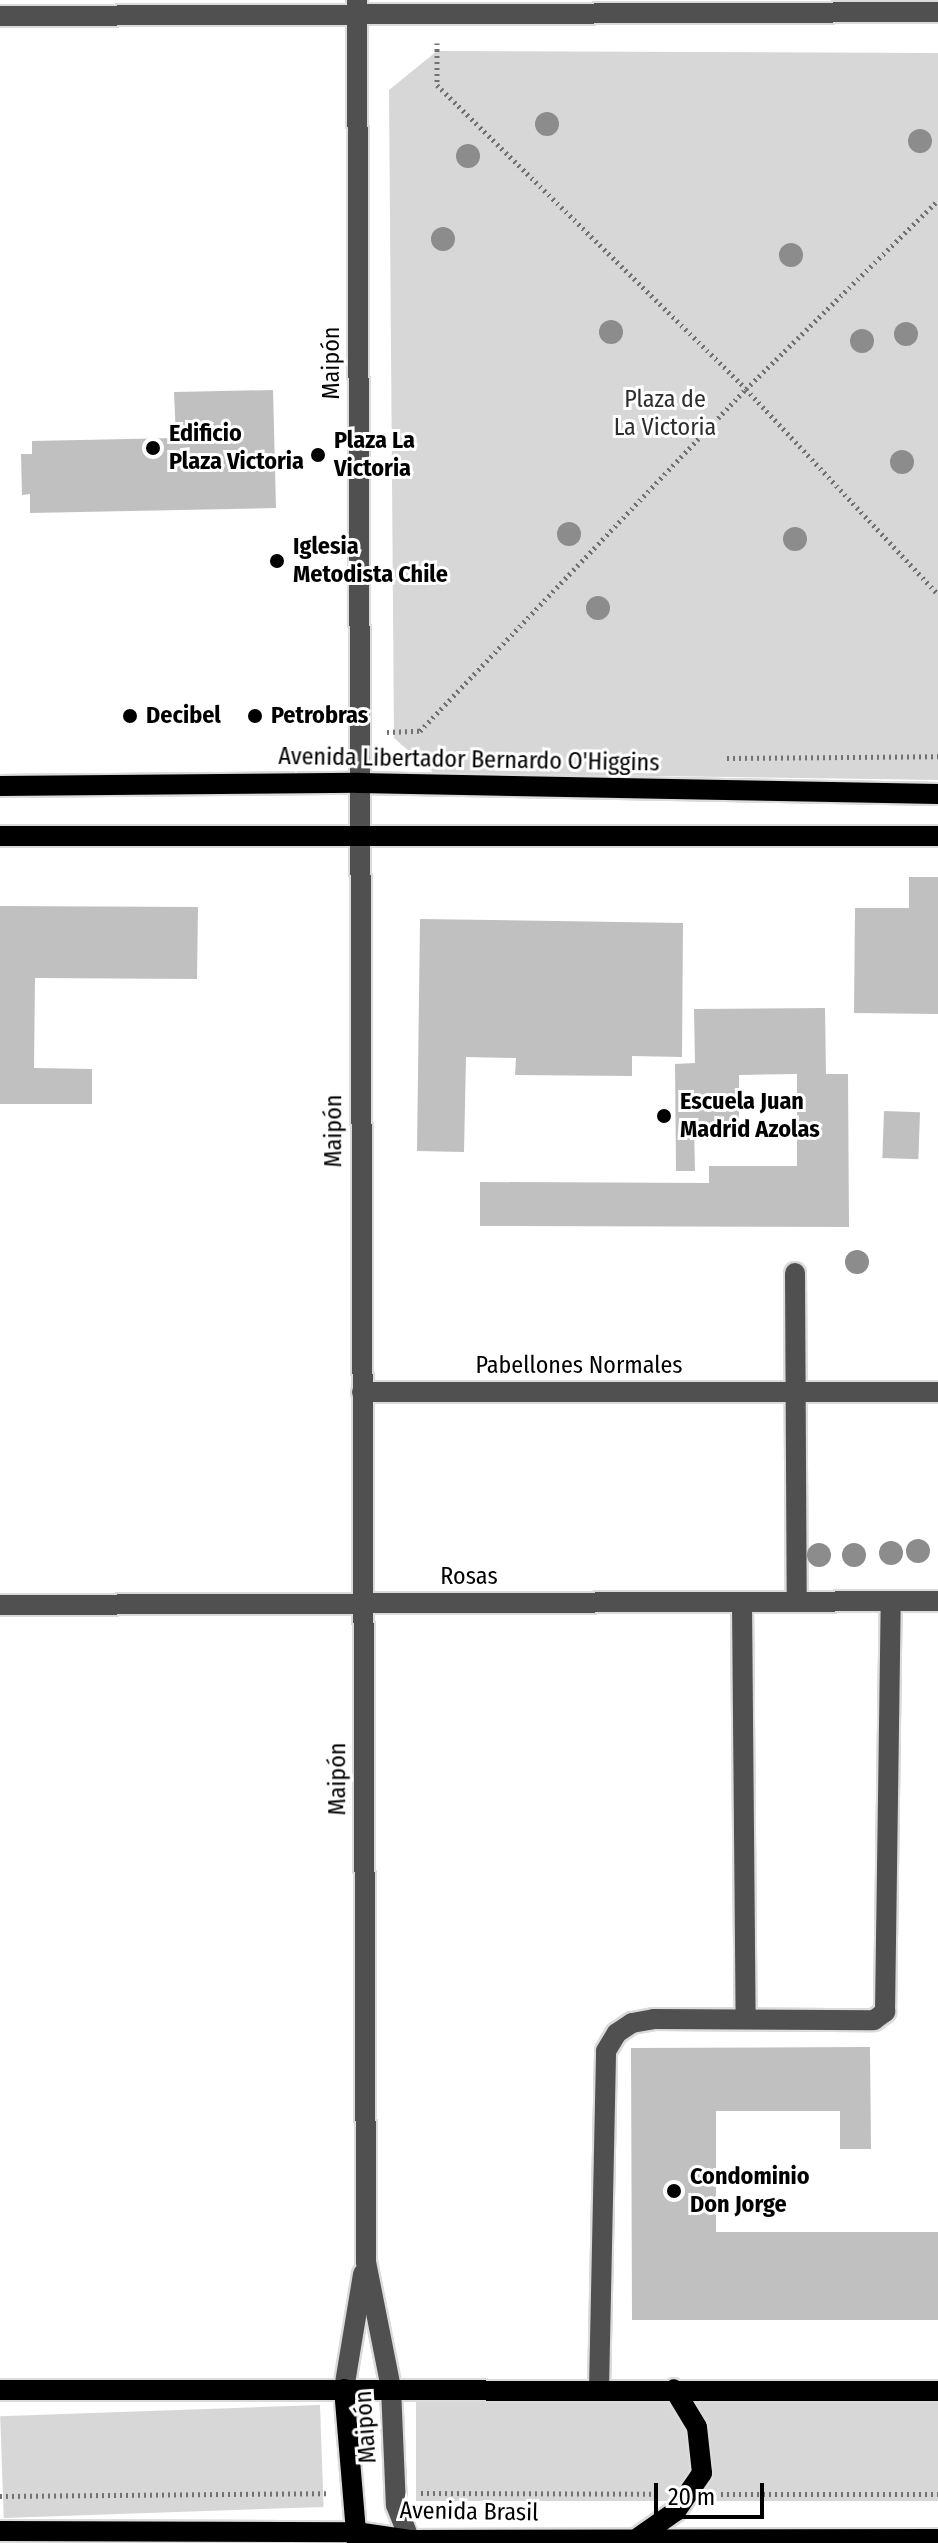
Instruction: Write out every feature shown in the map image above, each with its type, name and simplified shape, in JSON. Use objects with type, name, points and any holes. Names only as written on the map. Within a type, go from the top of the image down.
[{"type":"main road","name":"Avenida Libertador Bernardo O'Higgins","points":[[0,786],[359,783],[938,794]]},
{"type":"main road","points":[[0,836],[357,832],[938,836]]},
{"type":"main road","points":[[0,2390],[391,2388],[938,2391]]},
{"type":"main road","name":"Maipón","points":[[344,2389],[356,2537]]},
{"type":"main road","points":[[635,2539],[657,2527],[691,2494],[702,2473],[702,2444],[674,2389]]},
{"type":"main road","name":"Avenida Brasil","points":[[0,2531],[356,2537],[411,2542],[938,2539]]},
{"type":"street","points":[[0,16],[357,7],[436,14],[938,12]]},
{"type":"street","name":"Maipón","points":[[344,2389],[366,2262],[357,832],[357,7]]},
{"type":"street","points":[[795,1273],[797,1602]]},
{"type":"street","name":"Pabellones Normales","points":[[362,1392],[938,1392]]},
{"type":"street","points":[[599,2389],[606,2051],[617,2033],[632,2023],[746,2019],[874,2020],[885,2012],[891,1601]]},
{"type":"street","name":"Rosas","points":[[0,1605],[938,1601]]},
{"type":"street","points":[[742,1602],[746,2019]]},
{"type":"street","name":"Maipón","points":[[366,2262],[391,2388],[396,2493],[411,2542]]},
{"type":"path","points":[[436,14],[437,85],[746,389],[938,594]]},
{"type":"path","points":[[359,732],[420,731],[746,389],[938,200]]},
{"type":"path","points":[[0,2496],[353,2493]]},
{"type":"path","points":[[396,2493],[938,2494]]},
{"type":"green space","name":"Plaza de La Victoria","points":[[437,51],[938,53],[938,780],[434,773],[394,738],[389,90]]},
{"type":"green space","points":[[416,2398],[938,2398],[938,2501],[416,2501]]},
{"type":"green space","points":[[320,2405],[324,2507],[4,2518],[0,2416]]},
{"type":"building","name":"Edificio Plaza Victoria","points":[[273,390],[276,508],[30,513],[30,494],[22,495],[21,454],[32,454],[32,441],[176,438],[174,392]]},
{"type":"building","points":[[909,877],[938,877],[938,1014],[854,1013],[855,908],[909,908]]},
{"type":"building","points":[[0,906],[198,907],[197,979],[35,978],[34,1068],[92,1069],[92,1104],[0,1104]]},
{"type":"building","points":[[420,919],[683,923],[682,1057],[632,1056],[632,1076],[515,1075],[516,1058],[466,1057],[464,1152],[417,1151]]},
{"type":"building","points":[[825,1008],[826,1074],[848,1074],[849,1227],[480,1226],[480,1182],[709,1183],[709,1166],[797,1166],[797,1074],[739,1075],[739,1124],[694,1124],[695,1171],[676,1171],[675,1064],[695,1063],[694,1009]]},
{"type":"building","points":[[884,1111],[920,1112],[918,1159],[882,1158]]},
{"type":"building","name":"Condominio Don Jorge","points":[[870,2047],[871,2149],[840,2149],[840,2111],[716,2111],[716,2232],[938,2232],[938,2320],[632,2320],[631,2048]]},
{"type":"place","name":"Edificio Plaza Victoria","points":[[153,448]]},
{"type":"place","name":"Plaza La Victoria","points":[[318,455]]},
{"type":"place","name":"Iglesia Metodista Chile","points":[[277,561]]},
{"type":"place","name":"Decibel","points":[[130,716]]},
{"type":"place","name":"Petrobras","points":[[255,716]]},
{"type":"place","name":"Escuela Juan Madrid Azolas","points":[[664,1116]]},
{"type":"place","name":"Condominio Don Jorge","points":[[674,2191]]}]
